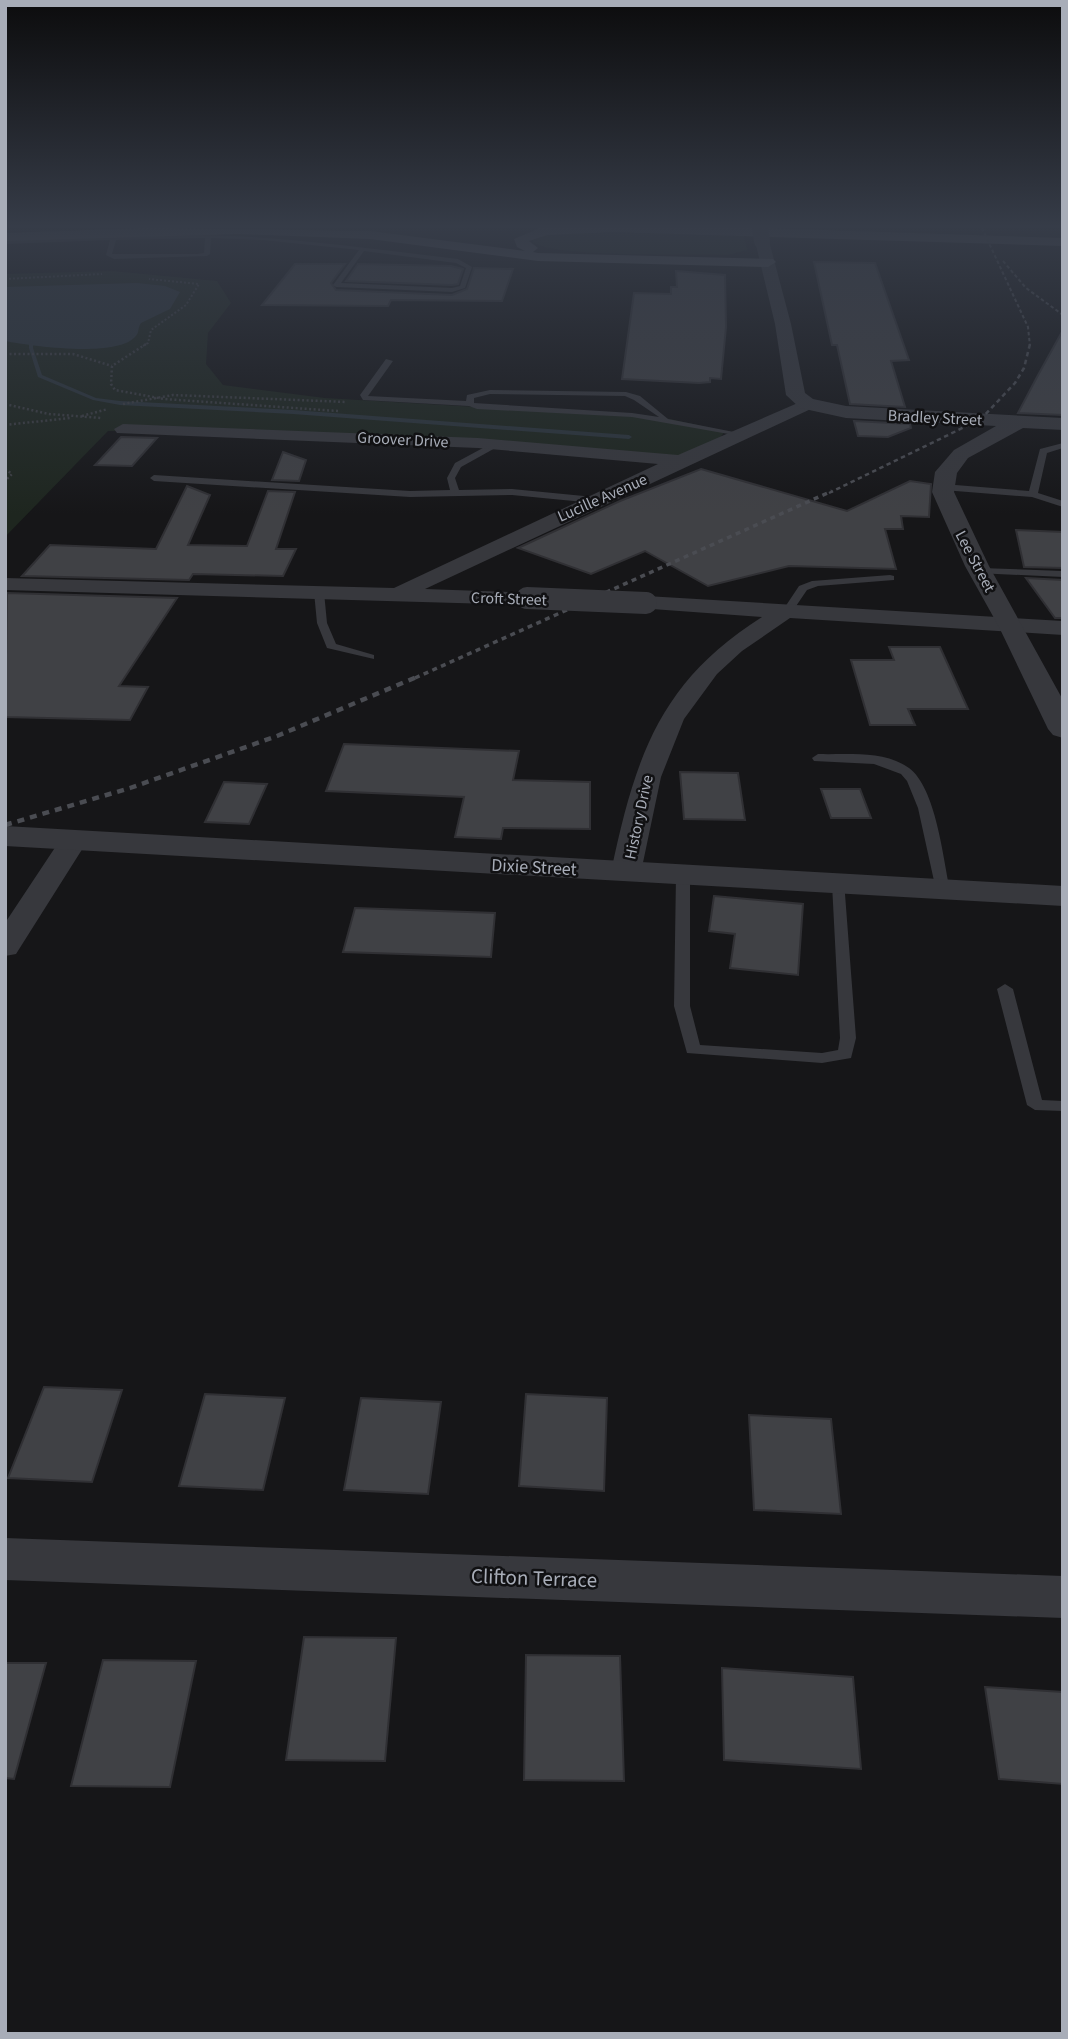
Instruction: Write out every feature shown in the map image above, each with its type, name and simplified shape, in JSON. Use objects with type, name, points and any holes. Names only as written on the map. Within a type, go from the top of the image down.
[{"type":"street","points":[[783,323],[796,395],[807,404]]},
{"type":"street","name":"Bradley Street","points":[[807,404],[846,412],[1063,424]]},
{"type":"street","name":"Lucille Avenue","points":[[397,593],[807,404]]},
{"type":"street","points":[[943,488],[946,472],[961,454],[1020,422]]},
{"type":"street","name":"Groover Drive","points":[[123,429],[280,433],[494,445],[682,461]]},
{"type":"street","name":"Lee Street","points":[[943,488],[946,503],[1063,729]]},
{"type":"street","name":"Croft Street","points":[[5,584],[527,598],[788,610],[1063,628]]},
{"type":"street","name":"History Drive","points":[[626,872],[645,777],[663,733],[682,701],[733,646],[788,610]]},
{"type":"street","name":"Dixie Street","points":[[5,836],[1063,896]]},
{"type":"street","points":[[5,947],[74,840]]},
{"type":"street","name":"Clifton Terrace","points":[[5,1559],[1063,1597]]},
{"type":"lane","points":[[389,361],[364,395],[366,398],[665,418],[740,434]]},
{"type":"lane","points":[[470,404],[470,397],[490,392],[626,394],[637,398],[665,418]]},
{"type":"lane","points":[[455,493],[451,478],[458,465],[494,445]]},
{"type":"lane","points":[[1033,494],[1043,451],[1063,445]]},
{"type":"lane","points":[[154,478],[410,494],[526,493],[594,500]]},
{"type":"lane","points":[[943,488],[1033,494],[1063,504]]},
{"type":"lane","points":[[980,571],[1063,575]]},
{"type":"lane","points":[[788,610],[803,588],[816,583],[890,578]]},
{"type":"lane","points":[[319,592],[321,623],[331,646],[370,657]]},
{"type":"lane","points":[[818,758],[882,762],[905,771],[917,785],[943,890]]},
{"type":"lane","points":[[682,875],[682,1006],[693,1049],[822,1058],[845,1054],[848,1038],[839,884]]},
{"type":"lane","points":[[1005,989],[1035,1105],[1063,1107]]},
{"type":"path","points":[[112,366],[148,342],[151,330],[161,323]]},
{"type":"path","points":[[5,354],[72,353],[96,358],[112,366]]},
{"type":"path","points":[[112,366],[112,387],[124,392],[164,399],[347,412]]},
{"type":"path","points":[[5,404],[78,417],[102,418]]},
{"type":"path","points":[[5,425],[78,417],[115,407]]},
{"type":"path","points":[[5,469],[12,474],[5,481]]},
{"type":"shaded area","points":[[5,323],[216,323],[208,333],[206,364],[223,385],[325,398],[665,418],[725,431],[720,438],[682,461],[478,443],[201,430],[108,431],[5,537]]},
{"type":"shaded area","points":[[5,323],[141,323],[135,337],[110,347],[73,349],[5,341]]},
{"type":"building","points":[[630,323],[726,323],[721,379],[710,378],[710,382],[699,383],[622,379]]},
{"type":"building","points":[[827,323],[896,323],[909,360],[891,361],[905,407],[850,404],[837,345],[832,345]]},
{"type":"building","points":[[1063,330],[1063,415],[1018,413],[1037,377]]},
{"type":"building","points":[[854,421],[910,424],[911,428],[888,437],[858,436]]},
{"type":"building","points":[[121,437],[157,438],[132,466],[95,465]]},
{"type":"building","points":[[283,452],[306,460],[299,481],[272,480]]},
{"type":"building","points":[[701,469],[847,511],[910,481],[931,484],[929,517],[901,516],[903,529],[885,529],[896,569],[789,566],[708,586],[645,551],[591,574],[518,548],[620,501]]},
{"type":"building","points":[[187,486],[210,495],[188,545],[247,546],[268,491],[295,492],[276,549],[296,549],[283,576],[193,574],[189,580],[22,576],[50,545],[156,549]]},
{"type":"building","points":[[1016,530],[1063,532],[1063,568],[1024,567]]},
{"type":"building","points":[[1026,578],[1063,580],[1063,618],[1055,618]]},
{"type":"building","points":[[7,593],[177,598],[119,686],[148,687],[130,720],[5,717]]},
{"type":"building","points":[[889,647],[940,647],[968,709],[908,709],[915,725],[870,725],[851,660],[894,660]]},
{"type":"building","points":[[344,744],[519,751],[513,780],[590,782],[590,829],[503,828],[501,839],[455,837],[464,797],[326,791]]},
{"type":"building","points":[[680,772],[738,773],[745,820],[684,819]]},
{"type":"building","points":[[224,782],[267,784],[249,824],[205,822]]},
{"type":"building","points":[[821,789],[860,789],[871,818],[831,818]]},
{"type":"building","points":[[714,896],[803,904],[798,975],[730,968],[735,934],[709,931]]},
{"type":"building","points":[[355,908],[495,913],[491,957],[343,952]]},
{"type":"building","points":[[44,1387],[122,1390],[92,1482],[8,1478]]},
{"type":"building","points":[[205,1394],[285,1398],[263,1490],[179,1486]]},
{"type":"building","points":[[526,1394],[607,1398],[604,1491],[519,1486]]},
{"type":"building","points":[[361,1398],[441,1402],[428,1494],[344,1490]]},
{"type":"building","points":[[749,1415],[831,1419],[841,1514],[754,1510]]},
{"type":"building","points":[[304,1637],[396,1638],[385,1761],[286,1760]]},
{"type":"building","points":[[526,1655],[620,1656],[624,1781],[524,1780]]},
{"type":"building","points":[[103,1660],[196,1661],[170,1787],[71,1786]]},
{"type":"building","points":[[5,1663],[46,1663],[14,1779],[5,1778]]},
{"type":"building","points":[[722,1668],[853,1677],[861,1769],[724,1760]]},
{"type":"building","points":[[985,1687],[1063,1692],[1063,1784],[999,1779]]},
{"type":"waterway","points":[[31,332],[31,348],[40,376],[95,399],[120,403],[293,412],[629,437]]},
{"type":"railway","points":[[1026,323],[1030,345]]},
{"type":"railway","points":[[829,493],[981,419],[1015,383],[1024,368],[1030,345]]},
{"type":"railway","points":[[415,678],[832,491]]},
{"type":"railway","points":[[5,825],[130,788],[277,736],[419,676]]}]
